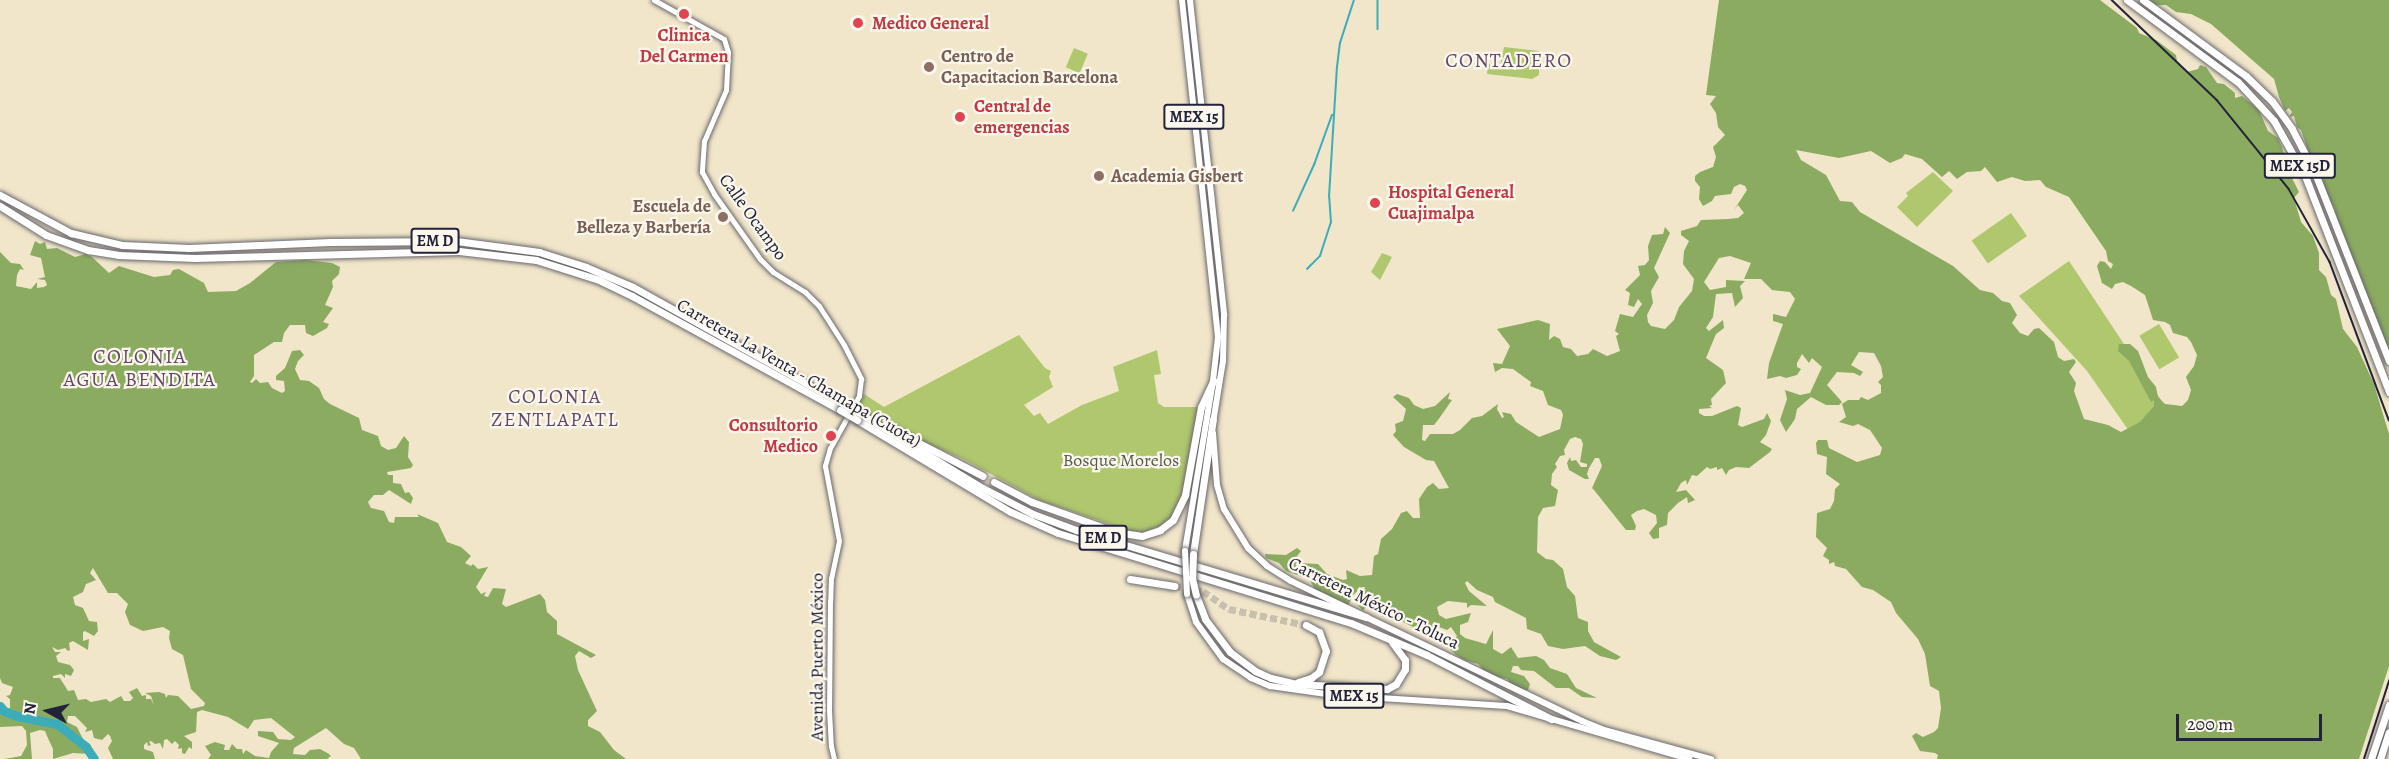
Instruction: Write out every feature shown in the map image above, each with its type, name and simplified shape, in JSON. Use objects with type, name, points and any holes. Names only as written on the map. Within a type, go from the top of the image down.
[{"type":"highway","name":"MEX 15D","points":[[2127,0],[2238,82],[2263,106],[2283,134],[2305,176],[2389,392]]},
{"type":"highway","name":"MEX 15D","points":[[2143,0],[2246,76],[2272,102],[2287,122],[2314,173],[2389,361]]},
{"type":"highway","name":"Carretera La Venta - Chamapa (Cuota)","points":[[0,195],[71,233],[122,245],[189,248],[330,242],[456,241],[540,252],[586,267],[633,287],[858,416],[966,487],[1011,512],[1058,533],[1326,615],[1388,638],[1519,701],[1551,719]]},
{"type":"highway","name":"Carretera La Venta - Chamapa (Cuota)","points":[[0,207],[46,235],[88,250],[117,255],[195,258],[450,251],[501,254],[536,260],[599,280],[842,407]]},
{"type":"highway","points":[[994,482],[1032,502],[1116,532],[1142,536],[1160,531],[1173,520],[1185,495],[1202,407],[1213,381]]},
{"type":"highway","name":"Carretera La Venta - Chamapa (Cuota)","points":[[858,416],[878,424],[979,486],[1033,514],[1076,530],[1366,617]]},
{"type":"highway","points":[[1213,419],[1189,553],[1196,595],[1210,628],[1230,652],[1255,671],[1289,682],[1387,689],[1402,678],[1405,660],[1400,650],[1388,638]]},
{"type":"highway","points":[[878,424],[904,434],[983,476]]},
{"type":"highway","points":[[1130,579],[1174,586]]},
{"type":"highway","points":[[1289,682],[1311,678],[1319,672],[1324,662],[1324,640],[1319,632],[1306,625]]},
{"type":"highway","points":[[2371,759],[2389,705]]},
{"type":"highway","points":[[2380,759],[2389,732]]},
{"type":"main road","name":"Calle Ocampo","points":[[654,0],[724,39],[728,52],[726,90],[705,141],[702,172],[714,194],[760,259],[773,272],[805,292],[819,306],[856,367],[861,386]]},
{"type":"main road","name":"Carretera México - Toluca","points":[[1182,0],[1206,220],[1224,323],[1223,361],[1213,419],[1217,486],[1224,509],[1248,548],[1267,566],[1291,581],[1582,721],[1604,730],[1712,759]]},
{"type":"main road","name":"Carretera México - Toluca","points":[[1190,0],[1213,226],[1218,337],[1189,553],[1187,594],[1196,622],[1223,658],[1251,678],[1270,686],[1333,695],[1507,706],[1689,759]]},
{"type":"main road","name":"Avenida Puerto México","points":[[834,759],[829,710],[831,578],[839,541],[825,466],[830,448],[859,396],[861,386]]},
{"type":"green space","points":[[1719,0],[2100,0],[2137,28],[2139,33],[2156,40],[2176,55],[2177,61],[2187,72],[2198,69],[2200,65],[2206,67],[2217,83],[2224,84],[2235,93],[2235,98],[2242,96],[2259,110],[2268,131],[2278,138],[2282,147],[2288,170],[2299,192],[2294,198],[2301,222],[2313,236],[2319,253],[2319,270],[2326,277],[2331,295],[2336,299],[2343,329],[2357,347],[2374,384],[2389,434],[2389,666],[2359,759],[1937,759],[1938,755],[1935,753],[1920,751],[1912,736],[1916,733],[1923,737],[1934,732],[1938,728],[1941,708],[1939,691],[1930,686],[1925,654],[1918,639],[1896,613],[1891,602],[1873,590],[1862,587],[1846,569],[1835,566],[1834,562],[1829,564],[1829,560],[1823,556],[1827,548],[1816,537],[1817,513],[1830,509],[1834,501],[1835,489],[1840,484],[1826,474],[1827,457],[1817,454],[1816,443],[1818,440],[1827,440],[1829,448],[1857,462],[1880,455],[1882,448],[1870,430],[1858,424],[1853,426],[1839,422],[1846,417],[1842,404],[1848,400],[1859,400],[1861,397],[1868,400],[1881,393],[1881,385],[1878,382],[1883,377],[1881,366],[1874,353],[1859,352],[1851,365],[1863,372],[1860,376],[1854,373],[1837,372],[1827,385],[1842,402],[1839,405],[1826,405],[1811,397],[1797,409],[1795,419],[1786,432],[1780,420],[1787,399],[1785,390],[1800,395],[1810,393],[1822,367],[1812,358],[1809,363],[1802,354],[1797,363],[1797,367],[1801,369],[1797,375],[1767,379],[1769,363],[1783,324],[1773,321],[1773,314],[1786,317],[1795,299],[1790,292],[1772,290],[1761,279],[1744,279],[1751,263],[1730,256],[1719,258],[1704,282],[1710,290],[1726,287],[1726,280],[1745,281],[1740,286],[1743,298],[1735,307],[1732,293],[1716,294],[1713,317],[1706,328],[1709,331],[1723,320],[1724,328],[1716,334],[1706,358],[1723,370],[1726,383],[1711,399],[1712,405],[1709,406],[1712,408],[1699,409],[1699,413],[1712,416],[1737,406],[1741,408],[1738,425],[1742,427],[1764,419],[1767,413],[1771,421],[1766,435],[1760,442],[1772,449],[1770,452],[1749,468],[1736,467],[1729,470],[1726,475],[1722,468],[1717,470],[1717,467],[1710,469],[1707,467],[1697,476],[1692,475],[1687,485],[1686,480],[1681,483],[1676,492],[1686,490],[1695,500],[1688,503],[1687,497],[1678,503],[1668,513],[1667,525],[1659,528],[1659,538],[1653,539],[1649,533],[1657,523],[1656,515],[1644,509],[1637,511],[1631,515],[1636,526],[1635,530],[1626,530],[1592,488],[1602,466],[1599,458],[1595,458],[1589,468],[1587,474],[1589,479],[1569,470],[1567,463],[1570,457],[1571,461],[1576,460],[1581,467],[1587,467],[1587,464],[1580,462],[1583,444],[1581,439],[1575,437],[1570,439],[1564,450],[1565,455],[1560,456],[1552,474],[1551,485],[1558,490],[1555,506],[1543,508],[1538,517],[1537,552],[1546,559],[1553,560],[1563,569],[1567,587],[1575,596],[1578,618],[1588,622],[1588,631],[1594,642],[1621,657],[1616,660],[1600,656],[1585,646],[1563,649],[1548,646],[1541,634],[1527,629],[1526,618],[1495,602],[1493,597],[1477,590],[1467,581],[1465,583],[1469,591],[1487,606],[1471,605],[1467,608],[1467,603],[1448,601],[1437,607],[1439,615],[1446,619],[1471,613],[1468,622],[1460,625],[1460,634],[1465,638],[1486,644],[1493,630],[1493,649],[1502,654],[1511,647],[1518,658],[1536,656],[1544,660],[1550,668],[1567,674],[1576,688],[1597,698],[1582,697],[1569,688],[1556,688],[1534,671],[1521,670],[1518,666],[1513,666],[1511,672],[1524,676],[1530,684],[1528,690],[1515,689],[1507,679],[1488,675],[1478,664],[1456,655],[1448,647],[1457,636],[1451,627],[1447,630],[1439,627],[1436,632],[1432,632],[1426,624],[1419,630],[1397,619],[1382,616],[1378,608],[1365,608],[1363,611],[1355,602],[1355,598],[1361,602],[1365,587],[1353,595],[1348,606],[1315,589],[1309,579],[1286,571],[1279,563],[1266,558],[1265,554],[1286,555],[1297,548],[1301,551],[1294,560],[1299,563],[1318,564],[1327,574],[1343,580],[1347,579],[1346,570],[1360,576],[1372,575],[1374,556],[1378,554],[1381,539],[1392,529],[1401,513],[1407,511],[1413,518],[1420,518],[1419,499],[1427,487],[1433,483],[1439,489],[1449,488],[1434,461],[1426,460],[1404,447],[1393,435],[1396,431],[1395,424],[1403,421],[1406,409],[1393,397],[1397,394],[1409,398],[1414,405],[1423,409],[1435,406],[1450,392],[1448,399],[1452,400],[1434,425],[1423,425],[1422,440],[1425,441],[1430,434],[1453,434],[1472,418],[1482,416],[1498,404],[1497,409],[1502,418],[1504,417],[1502,412],[1511,414],[1516,422],[1539,437],[1560,429],[1563,415],[1561,410],[1548,405],[1543,391],[1530,386],[1531,382],[1513,369],[1502,368],[1495,372],[1493,363],[1502,364],[1510,346],[1497,329],[1538,320],[1550,324],[1549,340],[1554,336],[1560,339],[1563,347],[1571,349],[1577,356],[1588,354],[1593,349],[1607,356],[1620,351],[1616,336],[1619,334],[1615,331],[1620,314],[1633,317],[1642,304],[1638,299],[1634,307],[1628,305],[1630,293],[1625,290],[1640,275],[1638,266],[1645,265],[1649,260],[1648,246],[1652,235],[1663,234],[1665,227],[1670,233],[1654,268],[1659,277],[1651,291],[1653,303],[1647,315],[1651,326],[1665,329],[1674,320],[1679,307],[1692,291],[1694,279],[1683,264],[1684,251],[1689,241],[1681,235],[1681,231],[1697,226],[1701,220],[1738,218],[1744,213],[1738,205],[1734,210],[1747,190],[1740,184],[1734,187],[1731,194],[1715,196],[1712,201],[1703,206],[1699,199],[1700,187],[1695,181],[1695,176],[1713,167],[1716,157],[1713,147],[1725,135],[1718,127],[1716,113],[1710,104],[1716,96],[1706,95]],"holes":[[[1796,150],[1839,158],[1871,151],[1890,163],[1902,158],[1905,154],[1922,159],[1942,177],[1949,171],[1957,179],[1967,172],[1981,171],[1985,167],[1997,182],[2012,177],[2025,181],[2040,180],[2046,187],[2069,197],[2106,251],[2108,261],[2113,264],[2111,269],[2105,262],[2100,261],[2097,266],[2102,283],[2112,289],[2115,284],[2123,282],[2145,295],[2153,320],[2165,322],[2170,325],[2173,333],[2187,337],[2191,342],[2197,355],[2194,366],[2186,377],[2191,390],[2188,400],[2182,406],[2165,404],[2158,397],[2156,387],[2148,377],[2138,351],[2130,344],[2119,344],[2118,351],[2129,361],[2151,402],[2154,400],[2154,406],[2140,422],[2121,432],[2108,425],[2084,419],[2074,391],[2076,383],[2069,372],[2076,362],[2074,359],[2064,361],[2058,357],[2054,342],[2039,328],[2034,329],[2028,336],[2020,333],[2012,323],[2017,315],[2010,303],[2002,301],[1993,293],[1980,290],[1953,266],[1860,212],[1852,202],[1840,201],[1826,175],[1801,160]]]},
{"type":"green space","points":[[2148,0],[2389,0],[2389,352],[2362,296],[2357,293],[2334,208],[2315,171],[2301,130],[2297,127],[2294,116],[2289,117],[2292,112],[2289,108],[2285,111],[2274,79],[2211,24],[2191,14],[2176,12],[2166,5],[2156,5]]},
{"type":"green space","points":[[1504,47],[1539,51],[1539,75],[1532,79],[1487,74],[1488,64],[1500,66]]},
{"type":"green space","points":[[1074,48],[1088,54],[1080,73],[1066,67]]},
{"type":"green space","points":[[1933,172],[1953,191],[1917,227],[1897,207],[1908,196],[1906,193]]},
{"type":"green space","points":[[2011,213],[2027,236],[1988,263],[1972,241]]},
{"type":"green space","points":[[35,241],[40,244],[45,242],[47,249],[57,248],[75,257],[86,254],[109,273],[119,266],[154,277],[170,275],[173,270],[179,269],[204,283],[208,292],[236,291],[276,262],[306,260],[332,263],[340,267],[339,274],[332,281],[333,287],[325,305],[333,308],[323,322],[329,324],[327,328],[313,336],[306,333],[305,325],[290,325],[284,333],[282,342],[274,342],[254,355],[254,376],[250,382],[256,379],[260,383],[268,382],[272,388],[282,393],[285,391],[284,381],[276,380],[276,376],[285,368],[292,351],[300,350],[304,355],[298,361],[295,369],[300,380],[309,381],[319,388],[324,399],[330,404],[359,418],[362,430],[378,436],[381,446],[388,450],[396,448],[404,436],[409,442],[408,457],[413,465],[411,468],[387,472],[388,475],[393,475],[393,483],[401,484],[405,493],[409,492],[413,498],[411,504],[389,490],[383,495],[374,495],[368,502],[371,508],[384,511],[389,522],[394,523],[395,517],[419,517],[417,514],[438,523],[447,542],[461,547],[471,556],[465,563],[471,566],[473,564],[478,569],[488,567],[476,587],[481,594],[486,592],[484,596],[488,597],[493,588],[506,589],[502,604],[506,607],[540,594],[545,600],[547,612],[557,621],[557,634],[596,655],[591,658],[579,651],[575,656],[578,670],[597,711],[588,720],[588,726],[600,732],[614,750],[626,759],[361,759],[354,748],[344,744],[326,728],[294,748],[293,754],[305,755],[310,750],[320,749],[331,756],[327,759],[208,759],[211,755],[205,746],[215,742],[225,745],[224,750],[229,750],[232,744],[237,749],[242,749],[243,754],[246,750],[255,756],[269,758],[279,743],[258,736],[258,731],[273,732],[278,739],[291,740],[295,737],[271,718],[254,720],[248,729],[228,717],[202,710],[197,712],[196,732],[184,736],[192,742],[192,749],[189,747],[185,754],[182,753],[182,748],[178,749],[179,745],[175,741],[172,744],[167,739],[164,740],[163,749],[160,743],[155,744],[151,741],[149,742],[151,745],[148,746],[147,742],[144,745],[144,749],[153,752],[155,759],[113,759],[108,748],[112,741],[108,734],[102,740],[94,738],[92,730],[85,732],[87,728],[75,716],[68,716],[67,722],[77,727],[84,741],[83,750],[91,754],[73,753],[53,759],[53,749],[45,731],[40,730],[30,733],[32,759],[4,759],[21,756],[27,745],[26,731],[22,726],[0,727],[0,707],[2,710],[10,708],[10,699],[6,696],[10,695],[13,687],[2,683],[0,678],[0,252],[11,263],[20,264],[24,270],[20,269],[17,275],[16,286],[31,289],[37,282],[37,288],[44,287],[47,285],[45,280],[37,279],[45,277],[41,258],[30,255]],"holes":[[[93,568],[108,593],[117,593],[128,604],[125,612],[130,625],[143,631],[163,627],[170,631],[172,649],[183,655],[191,689],[205,703],[204,706],[191,709],[178,696],[168,695],[166,698],[165,694],[159,692],[145,693],[151,696],[154,705],[151,699],[146,699],[146,695],[142,696],[137,688],[129,692],[133,698],[130,701],[124,701],[121,696],[110,702],[106,699],[91,702],[86,699],[78,700],[74,690],[68,691],[60,678],[53,678],[61,674],[65,678],[65,674],[71,676],[74,670],[70,665],[58,662],[56,656],[61,652],[55,652],[52,647],[58,650],[65,648],[68,651],[70,650],[69,643],[73,641],[88,650],[89,639],[83,641],[83,632],[94,636],[98,631],[97,622],[89,621],[83,608],[75,605],[73,597],[83,592],[86,584],[96,580],[90,573]]]},
{"type":"green space","points":[[1382,253],[1392,257],[1380,280],[1371,272]]},
{"type":"green space","points":[[2069,261],[2167,409],[2129,431],[2087,371],[2019,296]]},
{"type":"green space","points":[[2159,324],[2179,357],[2159,369],[2139,336]]},
{"type":"green space","name":"Bosque Morelos","points":[[1019,335],[1045,368],[1051,371],[1049,377],[1053,387],[1024,405],[1034,416],[1040,413],[1048,424],[1082,405],[1119,391],[1113,367],[1157,350],[1161,374],[1154,375],[1158,403],[1164,407],[1201,407],[1183,497],[1173,517],[1165,524],[1145,532],[1131,531],[1041,501],[963,459],[886,426],[856,408],[864,394],[884,407]]},
{"type":"waterway","points":[[1307,269],[1320,256],[1331,223],[1329,197],[1337,67],[1340,43],[1354,0]]},
{"type":"waterway","points":[[1378,0],[1378,29]]},
{"type":"waterway","points":[[1293,211],[1314,165],[1332,115]]},
{"type":"waterway","points":[[0,706],[4,711],[17,716],[57,724],[86,747],[94,759]]},
{"type":"tunnel","points":[[1174,586],[1203,591],[1229,609],[1306,625]]},
{"type":"railway","points":[[2112,0],[2217,100],[2289,189],[2330,262],[2389,420]]},
{"type":"railway","points":[[2364,759],[2389,681]]},
{"type":"place","name":"Clinica Del Carmen","points":[[684,14]]},
{"type":"place","name":"Medico General","points":[[858,23]]},
{"type":"place","name":"Centro de Capacitacion Barcelona","points":[[929,67]]},
{"type":"place","name":"Central de emergencias","points":[[960,117]]},
{"type":"place","name":"Academia Gisbert","points":[[1099,176]]},
{"type":"place","name":"Hospital General Cuajimalpa","points":[[1375,203]]},
{"type":"place","name":"Escuela de Belleza y Barbería","points":[[723,217]]},
{"type":"place","name":"Consultorio Medico","points":[[831,436]]},
{"type":"district","name":"CONTADERO","points":[[1509,60]]},
{"type":"district","name":"COLONIA AGUA BENDITA","points":[[140,368]]},
{"type":"district","name":"COLONIA ZENTLAPATL","points":[[555,408]]}]
